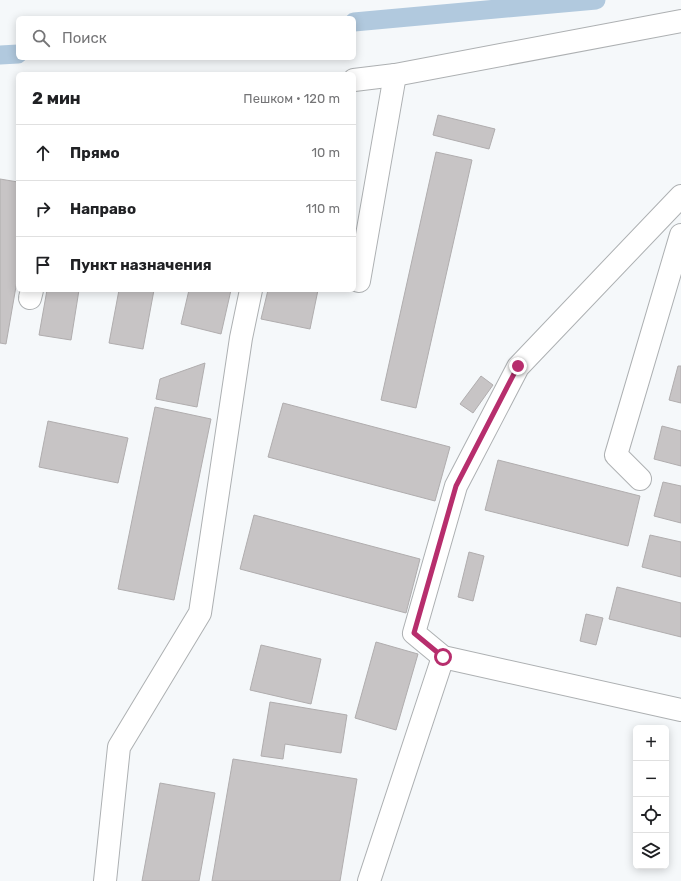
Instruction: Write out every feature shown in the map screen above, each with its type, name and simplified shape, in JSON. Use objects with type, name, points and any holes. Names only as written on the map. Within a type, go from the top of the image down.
[{"type":"lane","points":[[356,80],[395,75],[681,21]]},
{"type":"lane","points":[[359,281],[395,75]]},
{"type":"lane","points":[[681,196],[673,214],[518,366],[456,486],[414,633],[443,657],[681,710]]},
{"type":"lane","points":[[640,479],[616,455],[681,235]]},
{"type":"lane","points":[[105,881],[119,747],[200,613],[241,338],[251,292]]},
{"type":"lane","points":[[368,881],[443,657]]},
{"type":"building","points":[[438,115],[495,129],[489,149],[433,135]]},
{"type":"building","points":[[436,152],[472,160],[416,408],[381,400]]},
{"type":"building","points":[[0,179],[16,182],[16,286],[6,344],[0,343]]},
{"type":"building","points":[[47,292],[79,292],[71,340],[39,335]]},
{"type":"building","points":[[119,292],[154,292],[143,349],[109,343]]},
{"type":"building","points":[[189,292],[231,292],[221,334],[181,324]]},
{"type":"building","points":[[268,292],[318,292],[310,329],[261,319]]},
{"type":"building","points":[[205,363],[197,407],[156,399],[160,379]]},
{"type":"building","points":[[678,366],[681,366],[681,403],[669,400]]},
{"type":"building","points":[[481,376],[493,385],[473,413],[460,404]]},
{"type":"building","points":[[283,403],[450,447],[435,501],[268,457]]},
{"type":"building","points":[[155,407],[211,419],[174,600],[118,589]]},
{"type":"building","points":[[48,421],[128,438],[118,483],[39,467]]},
{"type":"building","points":[[662,426],[681,431],[681,466],[654,459]]},
{"type":"building","points":[[498,460],[640,496],[628,546],[485,510]]},
{"type":"building","points":[[663,482],[681,486],[681,523],[654,516]]},
{"type":"building","points":[[254,515],[420,559],[406,613],[240,569]]},
{"type":"building","points":[[650,535],[681,542],[681,577],[642,567]]},
{"type":"building","points":[[469,552],[484,556],[473,601],[458,597]]},
{"type":"building","points":[[617,587],[681,603],[681,637],[609,619]]},
{"type":"building","points":[[586,614],[603,618],[596,645],[580,641]]},
{"type":"building","points":[[376,642],[418,654],[396,730],[355,718]]},
{"type":"building","points":[[261,645],[321,659],[311,704],[250,690]]},
{"type":"building","points":[[270,702],[347,715],[341,753],[285,744],[283,759],[261,756]]},
{"type":"building","points":[[233,759],[357,779],[340,881],[212,881]]},
{"type":"building","points":[[160,783],[215,793],[199,881],[142,881]]},
{"type":"waterway","points":[[356,22],[596,0]]},
{"type":"waterway","points":[[0,55],[16,54]]},
{"type":"route","points":[[443,657],[414,633],[456,486],[518,366]]}]
